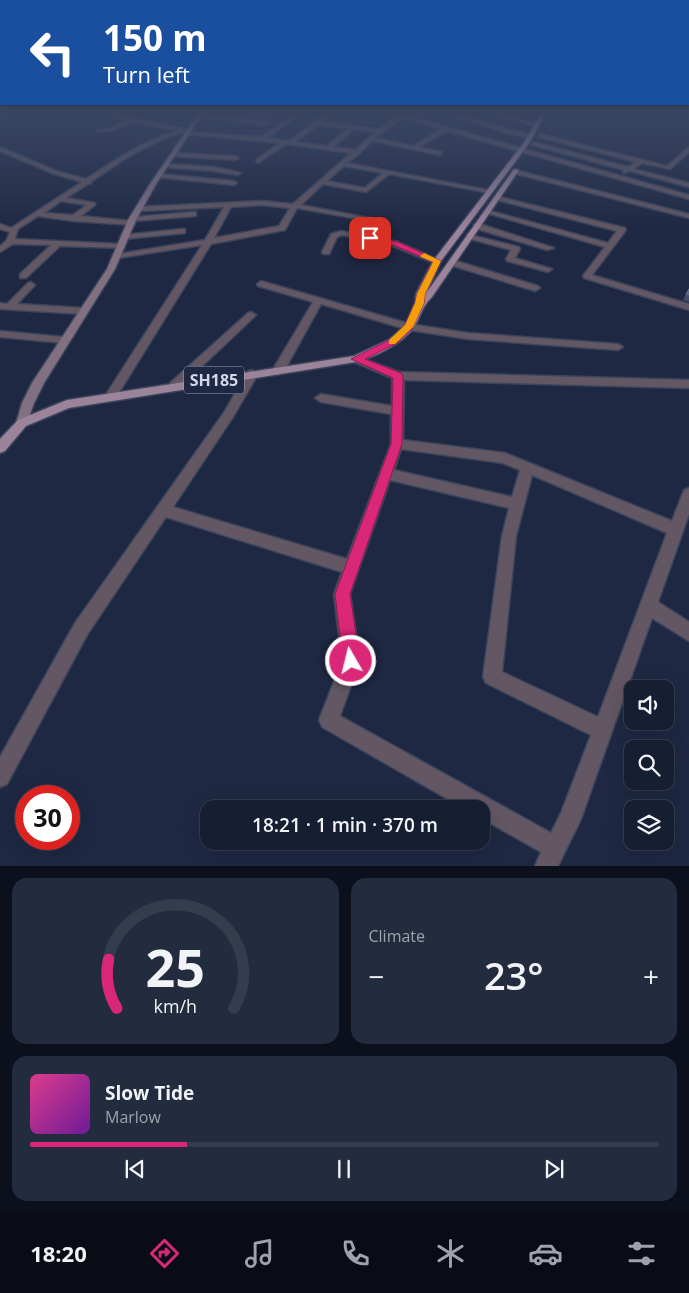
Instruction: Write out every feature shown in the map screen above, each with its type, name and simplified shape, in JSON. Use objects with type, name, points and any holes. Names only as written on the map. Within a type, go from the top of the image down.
[{"type":"main road","points":[[22,423],[28,403],[38,383],[64,340],[102,284],[118,256],[132,221],[176,150]]},
{"type":"main road","name":"SH185","points":[[420,303],[429,295],[453,263],[530,150]]},
{"type":"main road","name":"SH185","points":[[0,448],[22,423],[67,404],[356,359],[394,341],[409,327],[420,303],[421,294],[437,261],[520,151]]},
{"type":"street","points":[[0,250],[10,241],[13,231],[35,214],[89,182],[136,150]]},
{"type":"street","points":[[258,161],[276,150]]},
{"type":"street","points":[[346,150],[358,152]]},
{"type":"street","points":[[427,150],[440,153]]},
{"type":"street","points":[[559,150],[689,185]]},
{"type":"street","points":[[596,150],[668,168],[687,150]]},
{"type":"street","points":[[520,151],[689,197]]},
{"type":"street","points":[[118,256],[262,233],[282,228],[294,206],[358,152]]},
{"type":"street","points":[[3,153],[54,172],[89,182]]},
{"type":"street","points":[[174,155],[236,158]]},
{"type":"street","points":[[617,178],[641,162]]},
{"type":"street","points":[[344,164],[490,191]]},
{"type":"street","points":[[166,166],[214,169],[238,173]]},
{"type":"street","points":[[322,182],[366,190],[388,172]]},
{"type":"street","points":[[515,172],[689,216]]},
{"type":"street","points":[[159,176],[234,183]]},
{"type":"street","points":[[496,198],[622,230],[587,276],[689,307]]},
{"type":"street","points":[[60,199],[93,204],[74,219]]},
{"type":"street","points":[[35,214],[74,219],[132,221],[262,203],[294,206],[355,226],[437,261]]},
{"type":"street","points":[[140,209],[227,208]]},
{"type":"street","points":[[111,396],[227,208]]},
{"type":"street","points":[[486,212],[610,246]]},
{"type":"street","points":[[326,252],[336,234],[376,220]]},
{"type":"street","points":[[0,226],[13,231]]},
{"type":"street","points":[[477,226],[550,248]]},
{"type":"street","points":[[10,241],[58,243],[123,242],[182,231]]},
{"type":"street","points":[[470,236],[516,249],[510,259],[548,269]]},
{"type":"street","points":[[23,276],[58,243]]},
{"type":"street","points":[[453,263],[535,288]]},
{"type":"street","points":[[261,284],[409,327],[476,337],[618,347]]},
{"type":"street","points":[[5,306],[31,285]]},
{"type":"street","points":[[278,370],[318,301]]},
{"type":"street","points":[[5,306],[84,311]]},
{"type":"street","points":[[174,386],[251,315]]},
{"type":"street","points":[[0,334],[64,340]]},
{"type":"street","points":[[356,359],[398,376],[689,384]]},
{"type":"street","points":[[0,777],[81,629],[229,414],[252,374]]},
{"type":"street","points":[[398,376],[397,444],[342,594],[351,661],[330,720],[555,848]]},
{"type":"street","points":[[321,398],[397,411]]},
{"type":"street","points":[[397,444],[505,458],[676,530]]},
{"type":"street","points":[[527,467],[509,536],[492,677],[603,730]]},
{"type":"street","points":[[386,474],[517,504]]},
{"type":"street","points":[[546,866],[570,819],[689,494]]},
{"type":"street","points":[[164,510],[352,568]]},
{"type":"street","points":[[648,605],[689,632]]},
{"type":"slow traffic","points":[[392,342],[409,327],[420,303],[421,294],[437,261],[424,256]]},
{"type":"route","points":[[351,661],[342,594],[397,444],[398,376],[356,359],[394,341],[409,327],[420,303],[421,294],[437,261],[395,244],[370,238]]}]
